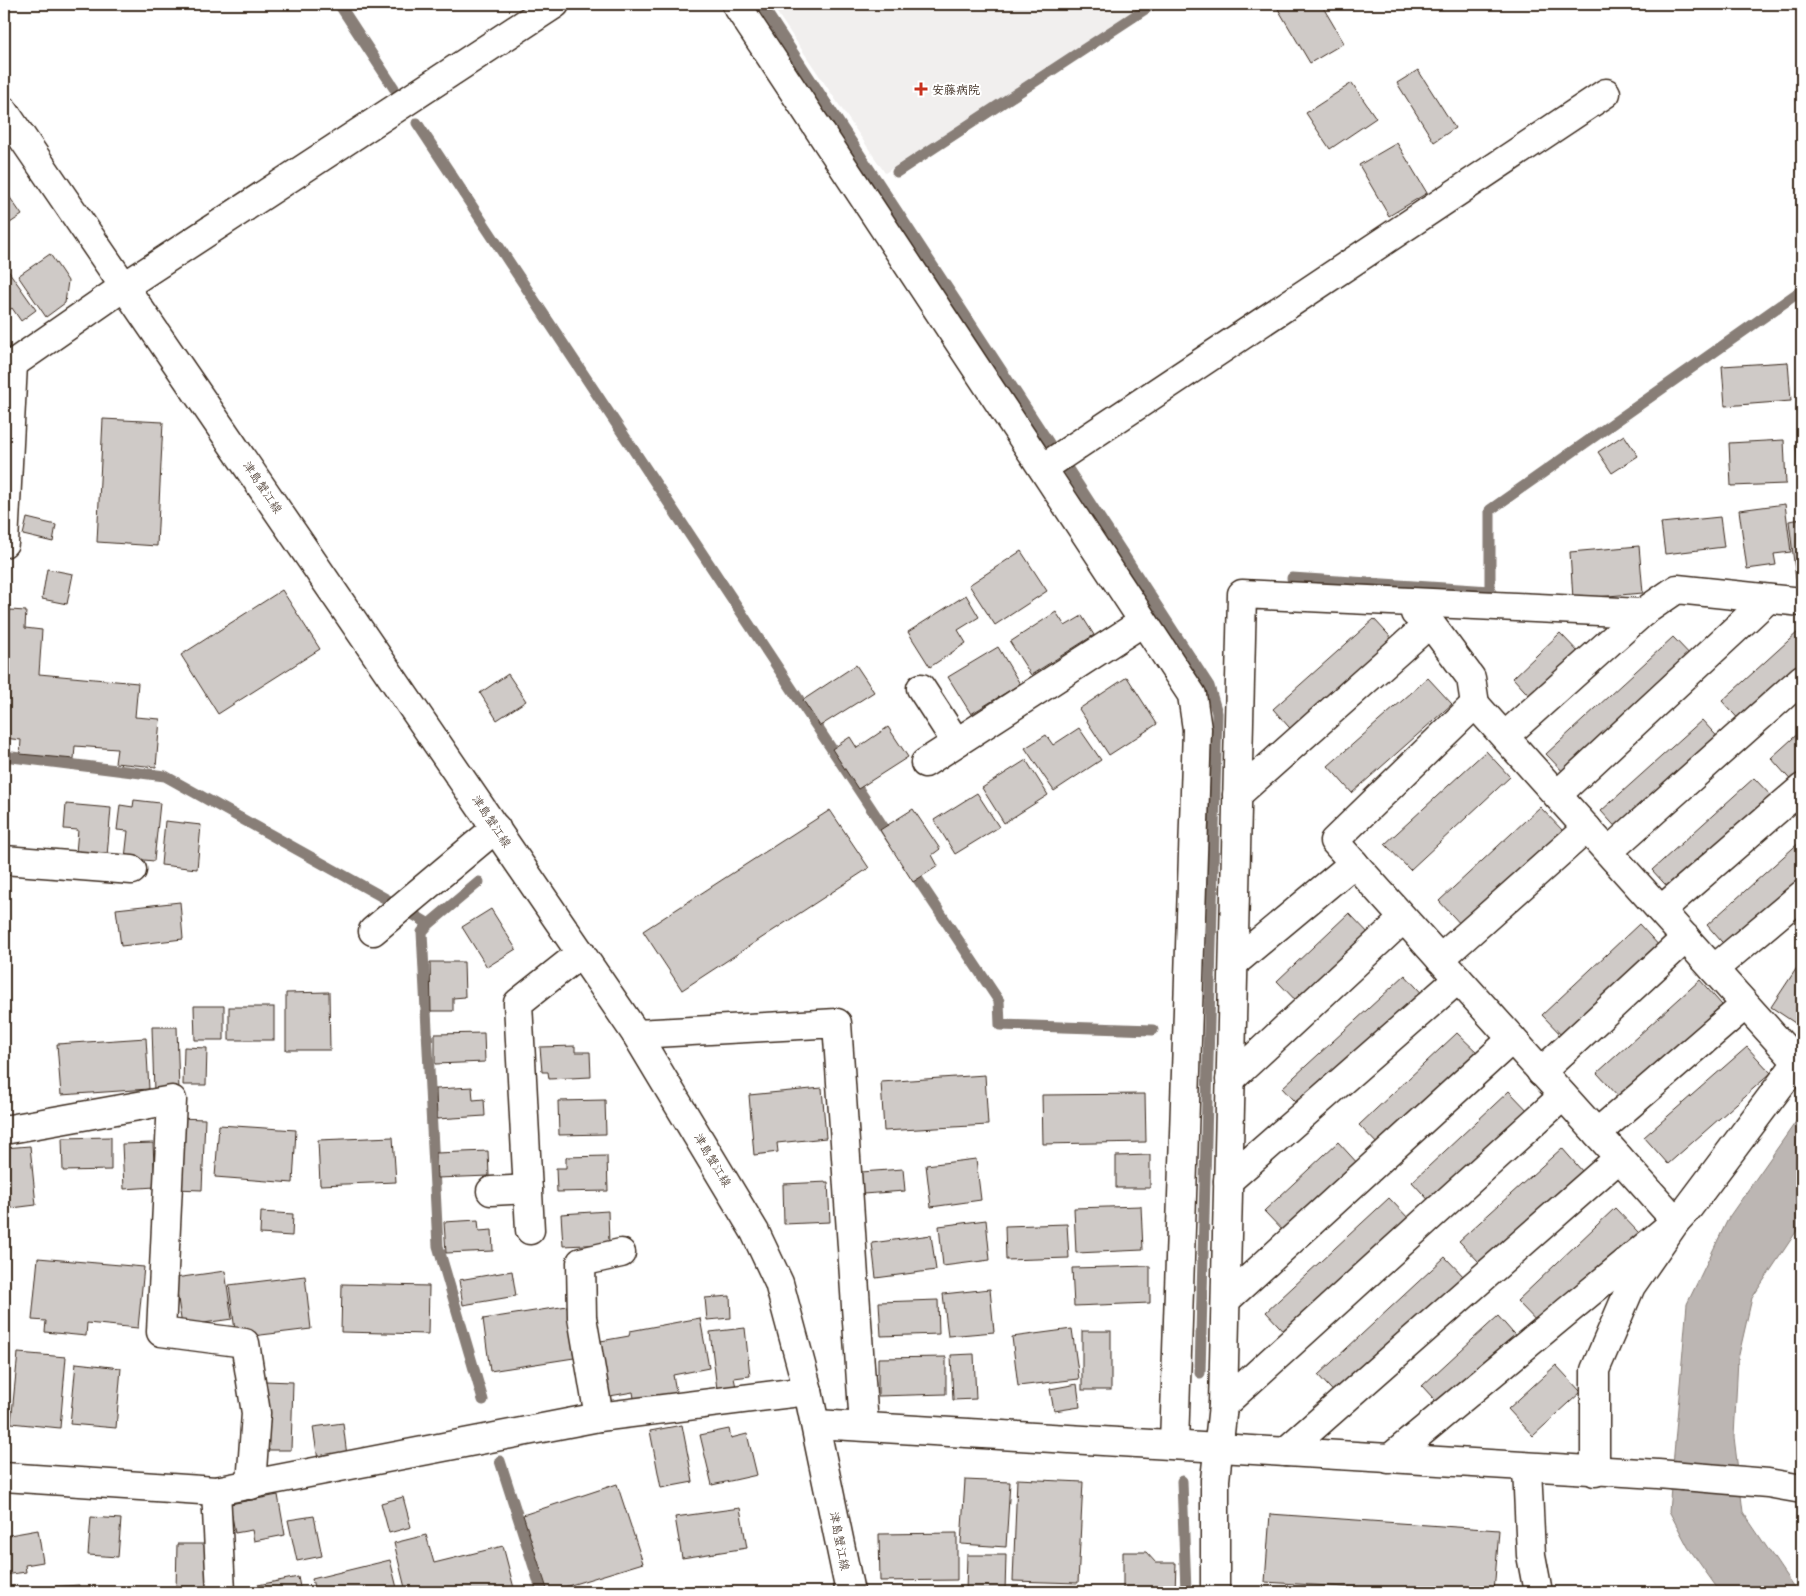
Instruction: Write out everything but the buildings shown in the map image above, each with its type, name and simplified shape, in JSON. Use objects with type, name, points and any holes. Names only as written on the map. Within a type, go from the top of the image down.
[{"type":"street","points":[[4,544],[8,367],[125,286],[555,4]]},
{"type":"street","points":[[736,4],[1142,622],[1192,695],[1197,729],[1174,1446]]},
{"type":"street","points":[[1042,468],[1606,93]]},
{"type":"street","name":"津島蟹江線","points":[[4,111],[636,1034],[755,1232],[779,1283],[808,1391],[850,1592]]},
{"type":"street","points":[[1505,736],[1642,613],[1677,589],[1802,602]]},
{"type":"street","points":[[1215,1592],[1215,1480],[1220,1448],[1223,1405],[1226,1300],[1242,594],[1642,613]]},
{"type":"street","points":[[1557,795],[1768,599]]},
{"type":"street","points":[[1397,601],[1430,623],[1472,678],[1475,704],[1609,851],[1714,969],[1744,1006],[1800,1060],[1676,1221],[1631,1286],[1595,1370],[1595,1472]]},
{"type":"street","points":[[925,763],[1142,622]]},
{"type":"street","points":[[1237,795],[1430,623]]},
{"type":"street","points":[[1609,851],[1802,679]]},
{"type":"street","points":[[921,688],[956,742]]},
{"type":"street","points":[[1475,704],[1334,841],[1676,1221]]},
{"type":"street","points":[[1661,910],[1802,788]]},
{"type":"street","points":[[373,931],[496,828]]},
{"type":"street","points":[[1440,959],[1587,828]]},
{"type":"street","points":[[4,860],[132,870]]},
{"type":"street","points":[[1234,963],[1354,863]]},
{"type":"street","points":[[1714,969],[1802,895]]},
{"type":"street","points":[[1230,1080],[1403,919]]},
{"type":"street","points":[[1541,1072],[1686,938]]},
{"type":"street","points":[[530,1230],[518,1002],[581,953]]},
{"type":"street","points":[[1228,1180],[1458,979]]},
{"type":"street","points":[[1597,1133],[1744,1006]]},
{"type":"street","points":[[636,1034],[837,1023],[864,1426]]},
{"type":"street","points":[[1226,1300],[1512,1040]]},
{"type":"street","points":[[1223,1405],[1563,1096]]},
{"type":"street","points":[[4,1130],[172,1100],[161,1332],[245,1343],[256,1413],[251,1485]]},
{"type":"street","points":[[1286,1452],[1619,1158]]},
{"type":"street","points":[[491,1191],[528,1189]]},
{"type":"street","points":[[1389,1459],[1676,1221]]},
{"type":"street","points":[[600,1416],[582,1317],[581,1262],[621,1253]]},
{"type":"street","points":[[4,1477],[216,1491],[600,1416],[808,1391]]},
{"type":"street","points":[[816,1424],[1527,1468],[1658,1474],[1759,1482],[1802,1489]]},
{"type":"street","points":[[1527,1468],[1531,1555],[1538,1592]]},
{"type":"street","points":[[216,1491],[221,1592]]},
{"type":"shaded area","name":"安藤病院","points":[[771,4],[1144,4],[885,173]]},
{"type":"shaded area","points":[[1802,1113],[1802,1223],[1752,1298],[1738,1359],[1734,1437],[1743,1512],[1797,1592],[1720,1592],[1688,1547],[1669,1511],[1687,1304],[1729,1217]]},
{"type":"waterway","points":[[339,4],[394,88]]},
{"type":"waterway","points":[[761,4],[1049,443]]},
{"type":"waterway","points":[[897,172],[1153,4]]},
{"type":"waterway","points":[[417,123],[892,840]]},
{"type":"waterway","points":[[1292,578],[1490,591],[1490,510],[1802,290]]},
{"type":"waterway","points":[[1068,469],[1209,686],[1217,713],[1200,1373]]},
{"type":"waterway","points":[[4,756],[165,776],[388,900]]},
{"type":"waterway","points":[[909,866],[999,1001],[1000,1025],[1153,1030]]},
{"type":"waterway","points":[[414,915],[429,924],[479,882]]},
{"type":"waterway","points":[[429,924],[422,932],[438,1246],[483,1400]]},
{"type":"waterway","points":[[500,1461],[542,1592]]},
{"type":"waterway","points":[[1182,1481],[1186,1592]]},
{"type":"place","name":"安藤病院","points":[[921,89]]}]
